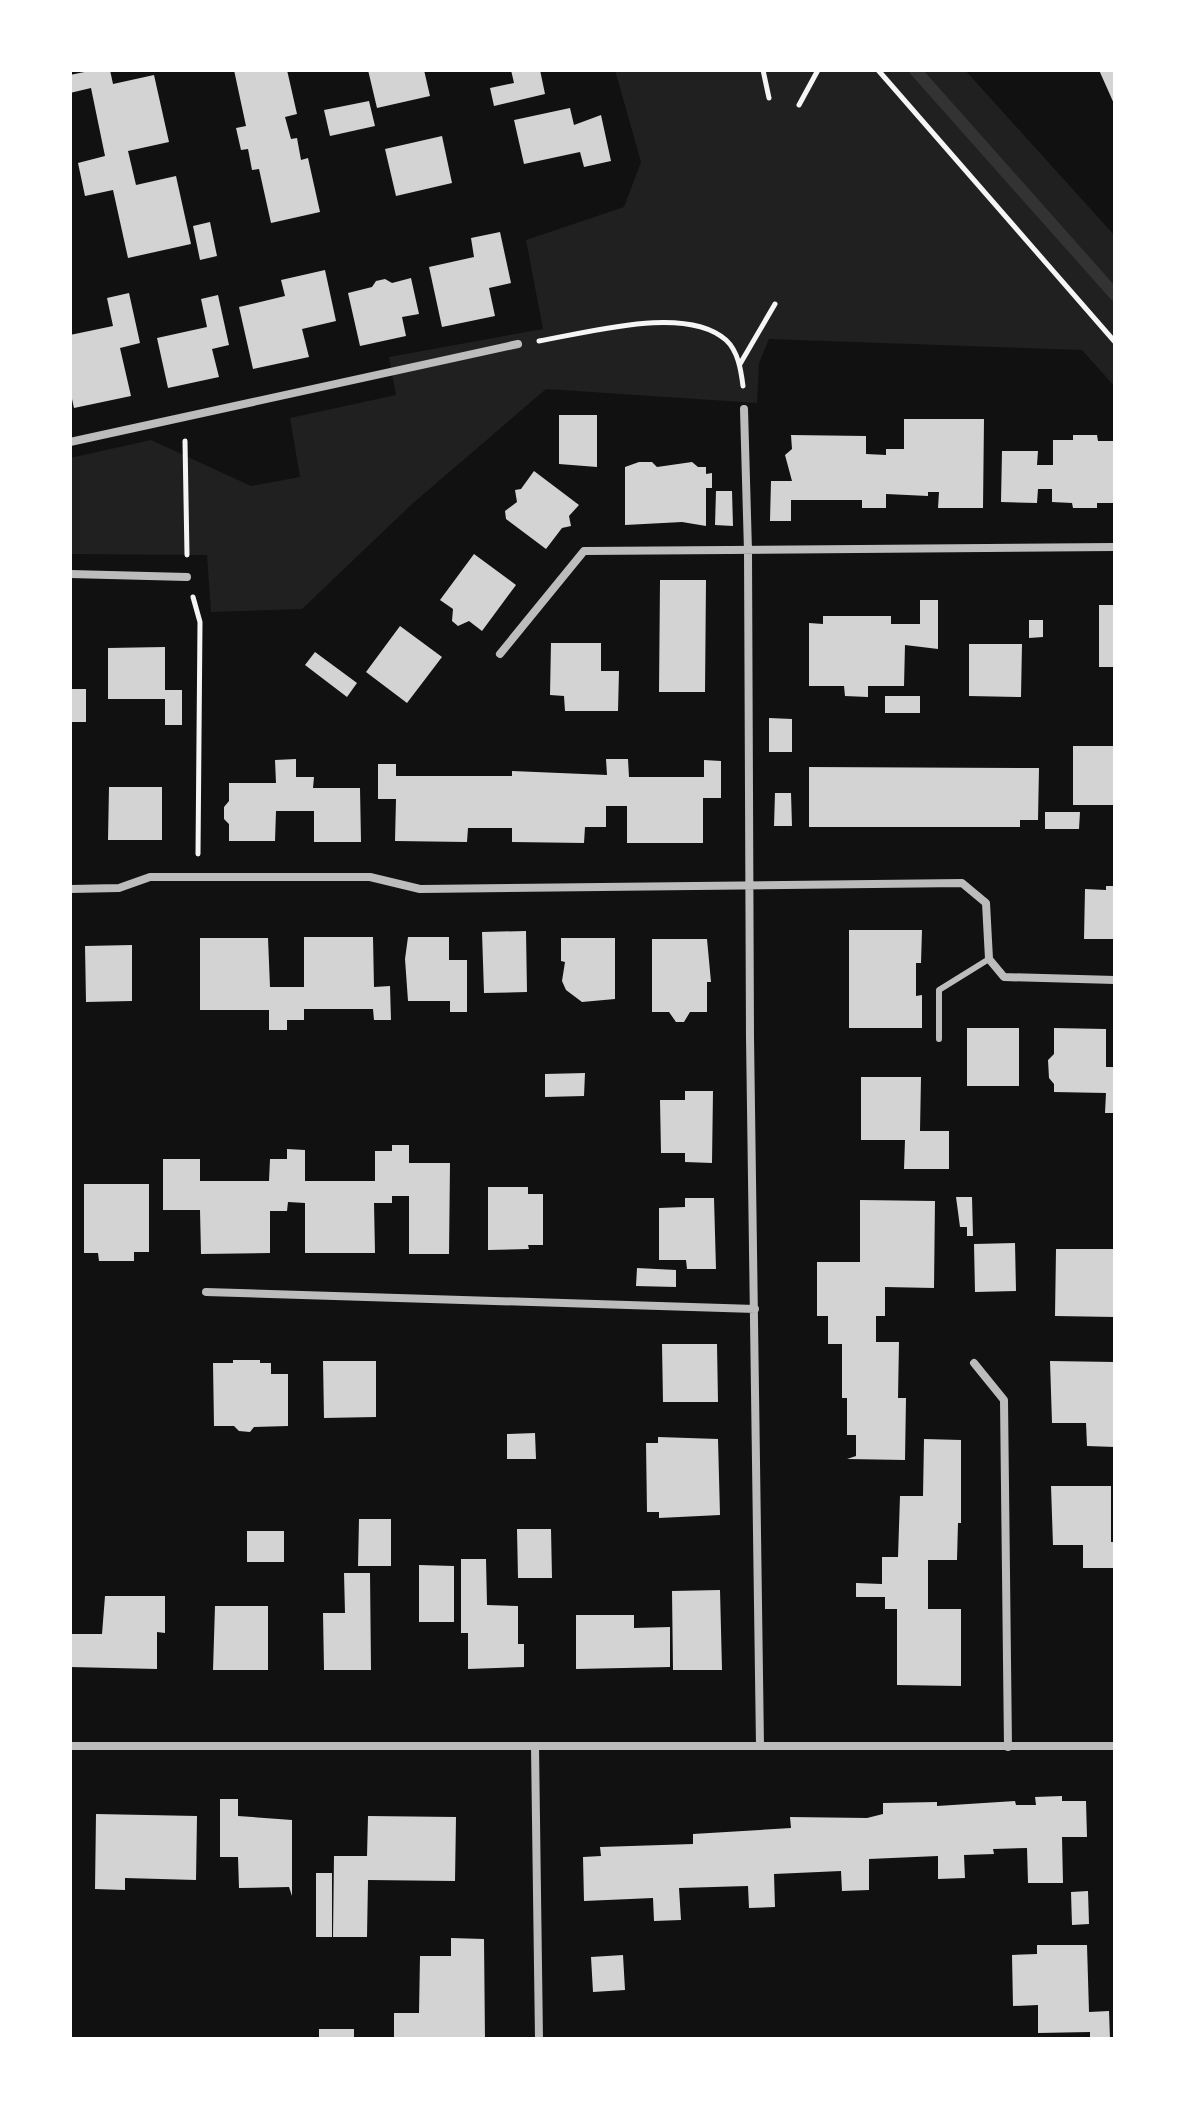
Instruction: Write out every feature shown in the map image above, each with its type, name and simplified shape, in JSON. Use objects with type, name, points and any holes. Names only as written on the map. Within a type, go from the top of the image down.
[{"type":"street","points":[[70,442],[518,344]]},
{"type":"street","points":[[744,409],[760,1746]]},
{"type":"street","points":[[500,654],[584,551],[1115,547]]},
{"type":"street","points":[[70,574],[187,577]]},
{"type":"street","points":[[70,889],[119,888],[150,877],[370,877],[420,889],[962,883],[986,903],[989,959],[1004,977],[1115,980]]},
{"type":"street","points":[[206,1292],[755,1309]]},
{"type":"street","points":[[974,1363],[1004,1400],[1008,1747]]},
{"type":"street","points":[[70,1746],[1115,1746]]},
{"type":"street","points":[[535,1747],[539,2039]]},
{"type":"lane","points":[[939,1039],[939,990],[989,959]]},
{"type":"path","points":[[763,70],[769,98]]},
{"type":"path","points":[[799,105],[818,70]]},
{"type":"path","points":[[878,70],[1115,342]]},
{"type":"path","points":[[740,365],[775,304]]},
{"type":"path","points":[[518,344],[636,325],[685,324],[727,341],[740,365],[744,409]]},
{"type":"path","points":[[198,878],[199,726]]},
{"type":"shaded area","points":[[615,70],[965,70],[1115,236],[1115,387],[1082,350],[769,339],[759,363],[757,403],[546,389],[412,504],[302,609],[211,612],[207,555],[70,554],[70,458],[151,440],[251,486],[300,477],[290,418],[396,395],[389,357],[543,329],[526,240],[624,207],[641,162]]},
{"type":"building","points":[[110,70],[113,84],[154,75],[169,142],[128,151],[136,185],[176,176],[191,244],[128,258],[113,190],[85,196],[78,163],[105,156],[91,88],[70,93],[70,75]]},
{"type":"building","points":[[234,70],[287,70],[297,114],[285,117],[291,139],[297,138],[301,160],[308,158],[320,212],[271,223],[259,169],[252,170],[248,149],[241,150],[236,128],[246,126]]},
{"type":"building","points":[[368,70],[424,70],[430,96],[377,108]]},
{"type":"building","points":[[511,70],[540,70],[545,94],[494,106],[490,88],[514,83]]},
{"type":"building","points":[[1099,70],[1115,70],[1115,106]]},
{"type":"building","points":[[369,101],[375,126],[330,136],[324,110]]},
{"type":"building","points":[[570,108],[574,125],[601,115],[611,161],[584,167],[580,152],[524,164],[514,120]]},
{"type":"building","points":[[442,136],[452,183],[396,196],[385,149]]},
{"type":"building","points":[[210,222],[217,256],[200,260],[193,226]]},
{"type":"building","points":[[500,232],[511,283],[489,288],[495,316],[442,327],[429,267],[474,257],[471,238]]},
{"type":"building","points":[[325,270],[336,321],[302,329],[309,357],[253,369],[239,307],[285,296],[281,280]]},
{"type":"building","points":[[411,278],[419,314],[402,317],[406,336],[360,346],[348,293],[372,287],[376,281],[385,279],[392,283]]},
{"type":"building","points":[[129,293],[140,343],[120,348],[131,396],[74,408],[70,390],[70,335],[113,326],[107,298]]},
{"type":"building","points":[[218,295],[229,345],[212,349],[219,377],[168,388],[157,338],[207,327],[201,299]]},
{"type":"building","points":[[559,415],[597,415],[597,467],[559,464]]},
{"type":"building","points":[[904,419],[984,419],[983,508],[938,508],[939,492],[928,492],[928,496],[886,494],[886,508],[862,508],[862,500],[791,500],[791,521],[770,521],[771,481],[792,481],[785,455],[792,449],[791,435],[866,436],[866,454],[886,455],[886,449],[904,449]]},
{"type":"building","points":[[1073,435],[1097,435],[1098,441],[1115,441],[1115,503],[1097,503],[1097,508],[1073,508],[1072,503],[1052,502],[1052,489],[1038,489],[1037,503],[1001,502],[1002,451],[1038,451],[1037,465],[1053,465],[1053,440],[1073,440]]},
{"type":"building","points":[[652,462],[657,467],[692,462],[698,467],[706,467],[706,474],[712,473],[712,488],[706,488],[706,526],[682,522],[625,525],[625,467]]},
{"type":"building","points":[[534,471],[579,505],[569,516],[571,526],[562,528],[546,549],[506,519],[505,511],[517,502],[515,490],[521,489]]},
{"type":"building","points":[[716,491],[732,491],[733,526],[715,525]]},
{"type":"building","points":[[474,554],[516,585],[482,631],[469,621],[458,626],[452,621],[453,609],[440,600]]},
{"type":"building","points":[[660,580],[706,580],[705,692],[659,692]]},
{"type":"building","points":[[920,600],[938,600],[938,649],[905,645],[904,686],[868,686],[868,697],[845,696],[844,686],[809,686],[809,623],[823,624],[823,616],[891,616],[891,624],[920,624]]},
{"type":"building","points":[[1099,605],[1115,605],[1115,667],[1099,667]]},
{"type":"building","points":[[1029,620],[1043,620],[1043,637],[1029,638]]},
{"type":"building","points":[[400,626],[442,657],[407,703],[366,672]]},
{"type":"building","points":[[551,643],[601,643],[601,671],[619,671],[618,711],[565,711],[564,696],[550,695]]},
{"type":"building","points":[[969,644],[1022,644],[1021,697],[969,696]]},
{"type":"building","points":[[165,647],[165,690],[182,690],[182,725],[165,725],[165,699],[108,699],[108,648]]},
{"type":"building","points":[[315,652],[357,683],[347,697],[305,665]]},
{"type":"building","points":[[70,689],[86,689],[86,722],[70,722]]},
{"type":"building","points":[[885,696],[920,696],[920,713],[885,713]]},
{"type":"building","points":[[769,718],[792,719],[792,752],[769,752]]},
{"type":"building","points":[[1073,746],[1115,746],[1115,805],[1073,805]]},
{"type":"building","points":[[296,759],[296,777],[314,777],[313,788],[360,788],[361,842],[314,842],[314,811],[276,811],[275,841],[229,841],[229,824],[224,819],[224,807],[229,801],[229,783],[276,783],[275,760]]},
{"type":"building","points":[[606,759],[628,759],[629,777],[704,777],[704,760],[721,761],[721,798],[703,798],[703,843],[627,843],[627,806],[606,806],[606,827],[585,827],[584,843],[512,842],[512,828],[468,828],[467,842],[395,841],[396,799],[378,799],[378,764],[396,764],[396,776],[512,776],[512,771],[607,775]]},
{"type":"building","points":[[809,767],[1039,768],[1038,820],[1020,820],[1020,827],[809,827]]},
{"type":"building","points":[[109,787],[162,787],[162,840],[108,840]]},
{"type":"building","points":[[775,793],[791,793],[792,826],[774,826]]},
{"type":"building","points":[[1045,812],[1080,812],[1079,829],[1045,829]]},
{"type":"building","points":[[1106,886],[1115,886],[1115,939],[1084,939],[1085,889],[1106,890]]},
{"type":"building","points":[[849,930],[922,930],[921,963],[916,963],[916,996],[922,995],[922,1028],[849,1028]]},
{"type":"building","points":[[526,931],[527,992],[484,993],[482,932]]},
{"type":"building","points":[[304,937],[373,937],[374,987],[390,986],[391,1020],[374,1020],[373,1009],[304,1009],[304,1020],[287,1020],[287,1030],[269,1030],[269,1010],[200,1010],[200,938],[268,938],[270,987],[304,987]]},
{"type":"building","points":[[408,937],[449,937],[449,960],[467,960],[467,1012],[450,1012],[450,1001],[408,1001],[405,959]]},
{"type":"building","points":[[561,938],[615,938],[615,999],[582,1002],[566,990],[562,981],[565,962],[561,961]]},
{"type":"building","points":[[652,939],[707,939],[711,982],[707,982],[707,1012],[690,1012],[684,1022],[676,1022],[669,1012],[652,1012]]},
{"type":"building","points":[[132,945],[132,1001],[86,1002],[85,946]]},
{"type":"building","points":[[967,1028],[1019,1028],[1019,1086],[967,1086]]},
{"type":"building","points":[[1054,1028],[1106,1029],[1106,1067],[1115,1067],[1115,1113],[1105,1113],[1106,1093],[1054,1092],[1048,1060],[1054,1054]]},
{"type":"building","points":[[585,1073],[584,1096],[545,1097],[545,1074]]},
{"type":"building","points":[[861,1077],[921,1077],[920,1131],[949,1131],[949,1169],[904,1169],[905,1140],[861,1140]]},
{"type":"building","points":[[685,1091],[713,1091],[712,1163],[685,1162],[685,1153],[661,1153],[660,1100],[685,1100]]},
{"type":"building","points":[[392,1145],[409,1145],[409,1163],[450,1163],[449,1254],[409,1254],[409,1196],[392,1196],[392,1203],[374,1203],[375,1253],[305,1253],[305,1203],[288,1202],[287,1211],[270,1211],[270,1253],[201,1254],[200,1210],[163,1210],[163,1159],[200,1159],[200,1181],[269,1181],[270,1159],[287,1159],[287,1149],[305,1150],[305,1181],[375,1181],[375,1151],[392,1151]]},
{"type":"building","points":[[84,1184],[149,1184],[149,1252],[134,1252],[134,1261],[99,1261],[98,1253],[84,1253]]},
{"type":"building","points":[[488,1187],[528,1187],[528,1194],[543,1194],[543,1245],[528,1245],[529,1249],[488,1250]]},
{"type":"building","points":[[956,1197],[972,1197],[973,1236],[967,1236],[967,1227],[960,1227]]},
{"type":"building","points":[[685,1198],[714,1198],[716,1269],[687,1269],[686,1260],[659,1260],[659,1208],[685,1207]]},
{"type":"building","points":[[860,1200],[935,1201],[934,1288],[885,1287],[885,1316],[876,1316],[876,1342],[899,1342],[898,1398],[906,1398],[905,1460],[847,1459],[856,1456],[856,1435],[847,1435],[847,1398],[842,1398],[842,1344],[828,1344],[828,1316],[817,1316],[817,1262],[860,1262]]},
{"type":"building","points":[[1015,1243],[1016,1291],[975,1292],[974,1244]]},
{"type":"building","points":[[1056,1249],[1115,1249],[1115,1317],[1055,1316]]},
{"type":"building","points":[[637,1268],[676,1270],[676,1287],[636,1286]]},
{"type":"building","points":[[662,1344],[717,1344],[718,1402],[663,1402]]},
{"type":"building","points":[[233,1360],[260,1360],[260,1363],[271,1363],[271,1374],[288,1374],[288,1426],[254,1427],[250,1432],[239,1431],[234,1426],[214,1426],[213,1363],[233,1363]]},
{"type":"building","points":[[323,1361],[376,1361],[376,1417],[324,1418]]},
{"type":"building","points":[[1050,1361],[1115,1362],[1115,1447],[1087,1446],[1086,1423],[1052,1423]]},
{"type":"building","points":[[535,1433],[536,1459],[507,1459],[507,1434]]},
{"type":"building","points":[[658,1437],[718,1439],[720,1515],[659,1518],[659,1512],[647,1512],[646,1443],[658,1443]]},
{"type":"building","points":[[924,1439],[961,1440],[961,1523],[958,1523],[957,1560],[928,1560],[928,1609],[961,1609],[961,1686],[897,1685],[897,1609],[885,1609],[885,1597],[856,1597],[856,1583],[882,1584],[882,1557],[898,1557],[900,1496],[923,1496]]},
{"type":"building","points":[[1051,1486],[1111,1486],[1111,1542],[1115,1542],[1115,1568],[1083,1568],[1083,1545],[1053,1545]]},
{"type":"building","points":[[359,1519],[391,1519],[391,1566],[358,1566]]},
{"type":"building","points":[[517,1529],[551,1529],[552,1578],[518,1578]]},
{"type":"building","points":[[247,1531],[284,1531],[284,1562],[247,1562]]},
{"type":"building","points":[[461,1559],[486,1559],[487,1605],[518,1606],[518,1644],[524,1644],[524,1667],[468,1669],[468,1633],[461,1633]]},
{"type":"building","points":[[419,1565],[454,1566],[454,1622],[419,1622]]},
{"type":"building","points":[[344,1573],[370,1573],[371,1670],[324,1670],[323,1613],[345,1613]]},
{"type":"building","points":[[720,1590],[722,1670],[673,1670],[672,1591]]},
{"type":"building","points":[[105,1596],[165,1596],[165,1633],[157,1632],[157,1669],[70,1667],[70,1634],[102,1634]]},
{"type":"building","points":[[215,1606],[268,1606],[268,1670],[213,1670]]},
{"type":"building","points":[[576,1615],[634,1615],[634,1628],[670,1627],[670,1667],[576,1669]]},
{"type":"building","points":[[1062,1796],[1062,1801],[1086,1801],[1087,1837],[1062,1837],[1063,1883],[1028,1883],[1027,1848],[993,1849],[994,1854],[964,1855],[965,1878],[938,1879],[938,1856],[869,1859],[869,1890],[842,1891],[841,1871],[774,1874],[775,1907],[749,1908],[748,1886],[679,1888],[681,1920],[654,1921],[653,1898],[584,1901],[583,1857],[601,1856],[600,1847],[693,1844],[693,1834],[791,1828],[790,1817],[867,1818],[883,1814],[883,1803],[937,1802],[937,1806],[1015,1801],[1016,1805],[1036,1805],[1035,1797]]},
{"type":"building","points":[[220,1799],[238,1799],[238,1816],[292,1820],[292,1896],[289,1887],[239,1888],[238,1857],[220,1857]]},
{"type":"building","points":[[96,1814],[197,1816],[196,1880],[125,1878],[125,1890],[95,1889]]},
{"type":"building","points":[[368,1816],[456,1817],[455,1881],[368,1880],[367,1937],[333,1937],[334,1856],[367,1856]]},
{"type":"building","points":[[316,1873],[332,1873],[332,1937],[316,1937]]},
{"type":"building","points":[[1088,1891],[1089,1924],[1072,1925],[1071,1892]]},
{"type":"building","points":[[451,1938],[484,1939],[485,2039],[394,2039],[394,2013],[419,2013],[420,1956],[451,1956]]},
{"type":"building","points":[[1037,1945],[1087,1945],[1089,2012],[1109,2011],[1110,2039],[1090,2039],[1090,2032],[1038,2033],[1038,2005],[1013,2006],[1012,1955],[1037,1954]]},
{"type":"building","points":[[623,1955],[625,1990],[593,1992],[591,1957]]},
{"type":"building","points":[[319,2029],[354,2029],[354,2039],[319,2039]]},
{"type":"waterway","points":[[915,70],[1115,295]]}]
